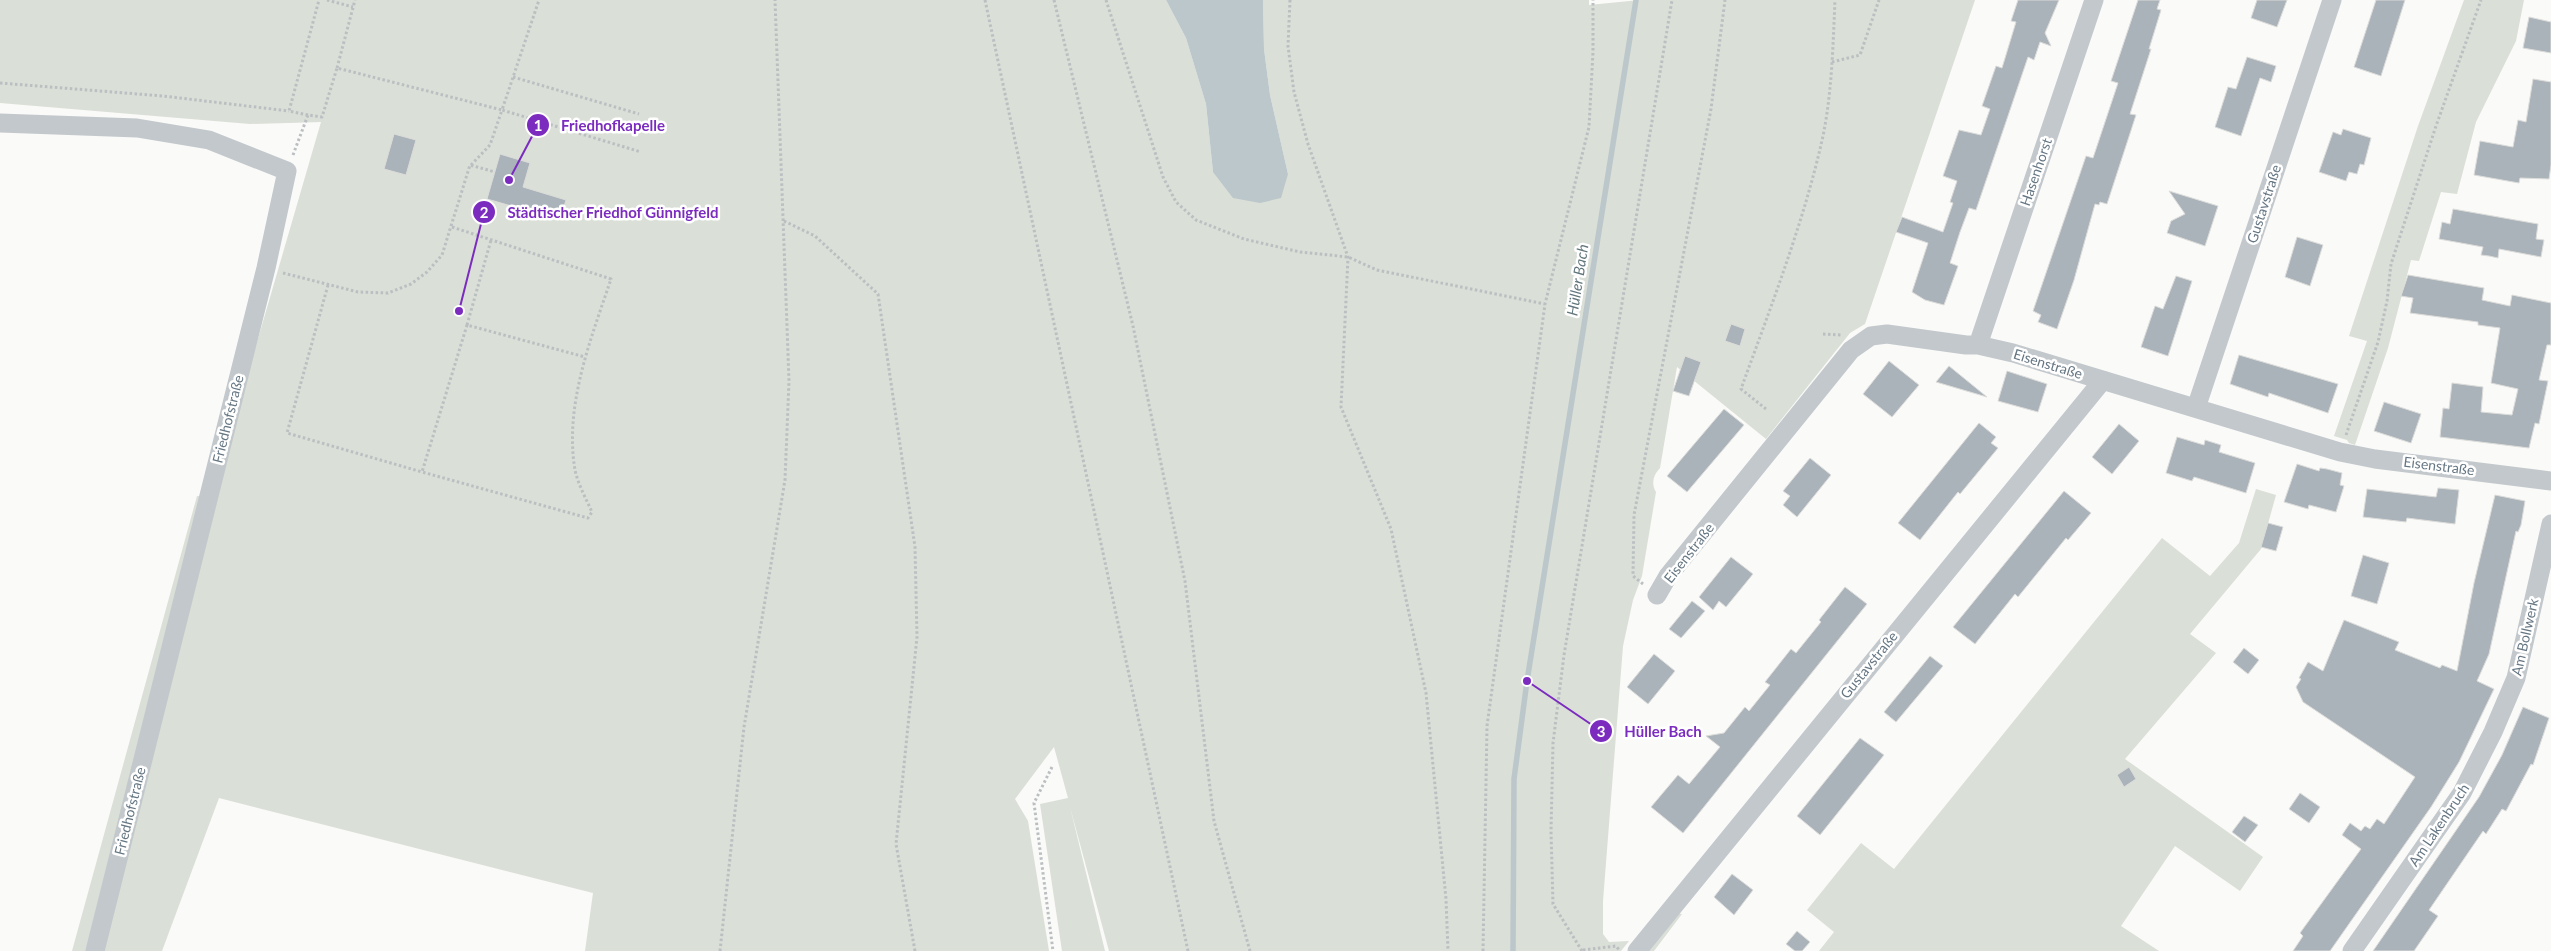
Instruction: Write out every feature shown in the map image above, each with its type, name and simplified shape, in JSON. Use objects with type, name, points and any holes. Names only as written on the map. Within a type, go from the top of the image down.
[{"type":"street","name":"Hasenhorst","points":[[1978,345],[2094,0]]},
{"type":"street","name":"Gustavstraße","points":[[2196,408],[2332,0]]},
{"type":"street","points":[[0,123],[146,129],[209,140],[287,171]]},
{"type":"street","name":"Friedhofstraße","points":[[95,951],[266,268],[287,171]]},
{"type":"street","name":"Eisenstraße","points":[[1657,595],[1668,576],[1851,350],[1872,336],[1899,334],[1966,345],[1978,345],[2103,380],[2340,452],[2375,459],[2551,481]]},
{"type":"street","name":"Gustavstraße","points":[[1637,951],[2103,380]]},
{"type":"street","name":"Am Bollwerk","points":[[2512,692],[2551,524]]},
{"type":"street","name":"Am Lakenbruch","points":[[2352,951],[2462,794],[2512,692]]},
{"type":"path","points":[[289,111],[319,0]]},
{"type":"path","points":[[327,0],[353,7]]},
{"type":"path","points":[[0,83],[163,96],[289,111],[322,117],[355,0]]},
{"type":"path","points":[[266,268],[358,292],[388,293],[411,284],[427,272],[442,255],[470,165],[490,145],[539,0]]},
{"type":"path","points":[[720,951],[744,727],[785,480],[789,381],[775,0]]},
{"type":"path","points":[[985,0],[1188,951]]},
{"type":"path","points":[[1054,0],[1133,326],[1185,582],[1214,821],[1250,951]]},
{"type":"path","points":[[1106,0],[1163,177],[1176,202],[1196,220],[1244,239],[1300,252],[1348,257],[1377,270],[1545,304]]},
{"type":"path","points":[[1290,0],[1288,46],[1294,92],[1308,144],[1348,257],[1341,407],[1391,529],[1426,693],[1446,899],[1448,951]]},
{"type":"path","points":[[1483,951],[1487,726],[1545,304],[1589,127],[1593,52],[1593,0]]},
{"type":"path","points":[[1616,946],[1582,950],[1564,926],[1553,904],[1551,831],[1553,743],[1564,655],[1672,0]]},
{"type":"path","points":[[1657,595],[1633,576],[1634,515],[1710,109],[1725,0]]},
{"type":"path","points":[[1766,409],[1741,389],[1809,192],[1823,134],[1832,62],[1835,0]]},
{"type":"path","points":[[1832,62],[1860,55],[1879,0]]},
{"type":"path","points":[[2340,452],[2378,342],[2387,301],[2391,264],[2436,126],[2482,0]]},
{"type":"path","points":[[337,68],[502,110],[641,152]]},
{"type":"path","points":[[513,77],[639,114]]},
{"type":"path","points":[[287,171],[308,115]]},
{"type":"path","points":[[470,165],[495,172]]},
{"type":"path","points":[[784,221],[814,236],[878,294],[915,547],[917,637],[896,844],[916,951]]},
{"type":"path","points":[[328,285],[287,433],[588,518],[592,512],[576,472],[573,451],[574,410],[586,357],[610,279],[452,227]]},
{"type":"path","points":[[422,472],[491,240]]},
{"type":"path","points":[[467,324],[586,357]]},
{"type":"path","points":[[1052,767],[1034,803],[1053,951]]},
{"type":"shaded area","points":[[0,0],[1166,0],[1186,38],[1206,104],[1213,172],[1288,174],[1270,95],[1264,49],[1263,0],[1589,0],[1589,5],[1640,0],[1975,0],[1865,324],[1850,333],[1766,439],[1677,367],[1660,468],[1654,480],[1656,492],[1642,576],[1633,600],[1623,646],[1603,901],[1603,934],[1609,942],[1629,941],[1621,951],[1109,951],[1070,807],[1105,951],[1062,951],[1040,804],[1068,798],[1054,747],[1015,799],[1028,821],[1049,951],[585,951],[593,893],[219,798],[162,951],[72,951],[197,496],[212,497],[321,122],[250,124],[0,103]]},
{"type":"shaded area","points":[[1166,0],[1263,0],[1264,49],[1270,95],[1288,174],[1281,198],[1260,203],[1233,198],[1213,172],[1206,104],[1186,38]]},
{"type":"shaded area","points":[[2464,0],[2524,0],[2516,41],[2476,122],[2457,194],[2441,192],[2419,261],[2411,260],[2388,348],[2355,445],[2334,436],[2367,341],[2349,336],[2418,126]]},
{"type":"shaded area","points":[[2256,489],[2276,495],[2261,549],[2190,634],[2216,653],[2125,759],[2263,857],[2240,891],[2175,846],[2121,926],[2159,951],[1819,951],[1834,932],[1807,910],[1861,843],[1894,869],[2162,538],[2210,576],[2239,543]]},
{"type":"shaded area","points":[[1677,913],[1682,914],[1654,951],[1648,951]]},
{"type":"building","points":[[2018,0],[2059,0],[2045,33],[2051,46],[2040,42],[2034,60],[2028,57],[1976,210],[1969,208],[1960,232],[1950,263],[1958,266],[1944,305],[1925,300],[1912,292],[1928,243],[1896,232],[1902,217],[1943,232],[1953,203],[1950,202],[1957,181],[1943,176],[1959,130],[1981,135],[1990,109],[1982,106],[1996,66],[2002,68],[2016,22],[2011,21]]},
{"type":"building","points":[[2138,0],[2160,0],[2157,9],[2161,10],[2149,49],[2151,49],[2130,114],[2136,115],[2107,204],[2100,202],[2099,205],[2095,204],[2074,280],[2057,329],[2038,322],[2041,315],[2033,311],[2086,156],[2093,158],[2118,83],[2111,81]]},
{"type":"building","points":[[2257,0],[2287,0],[2277,27],[2251,18]]},
{"type":"building","points":[[2376,0],[2405,0],[2381,76],[2354,67]]},
{"type":"building","points":[[2529,17],[2551,22],[2551,53],[2523,48]]},
{"type":"building","points":[[2247,57],[2276,66],[2271,82],[2260,78],[2241,136],[2215,127],[2228,87],[2236,89]]},
{"type":"building","points":[[2533,79],[2551,82],[2551,165],[2549,179],[2520,178],[2519,183],[2474,175],[2480,141],[2513,147],[2518,120],[2526,122]]},
{"type":"building","points":[[2343,129],[2371,138],[2364,165],[2360,164],[2357,174],[2349,172],[2346,181],[2319,172],[2333,132],[2341,135]]},
{"type":"building","points":[[394,134],[416,140],[406,175],[384,169]]},
{"type":"building","points":[[500,154],[530,163],[523,187],[566,200],[560,220],[487,199]]},
{"type":"building","points":[[2169,191],[2218,206],[2205,246],[2167,233],[2171,221],[2185,214]]},
{"type":"building","points":[[2453,209],[2538,224],[2536,239],[2544,240],[2541,257],[2499,249],[2498,258],[2481,255],[2483,247],[2439,239],[2442,222],[2450,224]]},
{"type":"building","points":[[2297,237],[2323,245],[2310,286],[2285,277]]},
{"type":"building","points":[[2408,275],[2484,288],[2482,300],[2510,306],[2512,295],[2551,303],[2551,345],[2547,345],[2539,380],[2548,381],[2539,424],[2535,423],[2529,448],[2440,437],[2443,408],[2449,409],[2452,383],[2483,387],[2481,412],[2512,415],[2518,389],[2491,383],[2500,328],[2478,325],[2478,322],[2410,313],[2413,298],[2401,296]]},
{"type":"building","points":[[2176,276],[2192,281],[2168,356],[2141,347],[2155,306],[2163,309]]},
{"type":"building","points":[[1731,324],[1745,329],[1740,346],[1725,341]]},
{"type":"building","points":[[2239,355],[2338,384],[2328,413],[2269,393],[2268,397],[2230,384]]},
{"type":"building","points":[[1685,356],[1701,362],[1689,396],[1673,391]]},
{"type":"building","points":[[1889,361],[1919,385],[1892,417],[1863,394]]},
{"type":"building","points":[[1949,366],[1987,397],[1936,382]]},
{"type":"building","points":[[2007,371],[2047,384],[2038,412],[1998,401]]},
{"type":"building","points":[[2384,402],[2421,414],[2411,443],[2374,431]]},
{"type":"building","points":[[1724,409],[1744,425],[1687,492],[1667,476]]},
{"type":"building","points":[[1979,423],[1996,437],[1991,443],[1998,448],[1960,494],[1958,492],[1920,540],[1898,523]]},
{"type":"building","points":[[2119,424],[2139,441],[2112,474],[2092,457]]},
{"type":"building","points":[[2177,437],[2204,445],[2205,440],[2221,445],[2219,452],[2255,463],[2246,493],[2194,477],[2192,481],[2166,473]]},
{"type":"building","points":[[1810,458],[1831,475],[1797,517],[1783,505],[1790,496],[1783,491]]},
{"type":"building","points":[[2297,464],[2319,471],[2320,468],[2342,473],[2340,485],[2344,486],[2336,512],[2309,505],[2308,509],[2284,502]]},
{"type":"building","points":[[2438,488],[2459,490],[2455,524],[2407,518],[2406,522],[2363,517],[2367,489],[2436,497]]},
{"type":"building","points":[[2064,491],[2091,513],[2068,540],[2066,538],[2018,597],[2015,594],[1975,644],[1953,627]]},
{"type":"building","points":[[2495,495],[2525,501],[2521,525],[2518,532],[2516,531],[2489,654],[2477,681],[2494,689],[2459,762],[2431,807],[2330,951],[2293,951],[2303,936],[2300,933],[2361,849],[2342,835],[2350,823],[2361,831],[2365,826],[2370,829],[2377,819],[2384,824],[2415,777],[2303,702],[2296,687],[2301,679],[2299,678],[2308,662],[2323,671],[2344,620],[2399,642],[2395,650],[2440,668],[2442,665],[2457,671],[2474,583]]},
{"type":"building","points":[[2268,523],[2283,527],[2276,551],[2261,547]]},
{"type":"building","points":[[2363,555],[2389,563],[2377,604],[2351,596]]},
{"type":"building","points":[[1731,557],[1753,574],[1726,607],[1719,601],[1713,610],[1699,597]]},
{"type":"building","points":[[1845,587],[1867,604],[1683,833],[1651,807],[1678,775],[1689,784],[1720,747],[1706,736],[1724,733],[1745,707],[1749,711],[1770,685],[1765,682],[1791,649],[1796,653],[1821,622],[1819,620]]},
{"type":"building","points":[[1692,601],[1705,611],[1681,638],[1669,629]]},
{"type":"building","points":[[2244,648],[2259,660],[2248,674],[2233,662]]},
{"type":"building","points":[[1654,654],[1675,671],[1648,704],[1627,687]]},
{"type":"building","points":[[1930,656],[1943,666],[1896,722],[1884,712]]},
{"type":"building","points":[[2523,707],[2549,718],[2533,765],[2531,764],[2506,811],[2502,809],[2486,834],[2483,831],[2429,910],[2438,916],[2414,951],[2373,951],[2479,797],[2502,755]]},
{"type":"building","points":[[1860,738],[1884,755],[1820,835],[1797,816]]},
{"type":"building","points":[[2129,767],[2136,779],[2124,787],[2117,775]]},
{"type":"building","points":[[2300,793],[2320,807],[2309,823],[2289,809]]},
{"type":"building","points":[[2244,816],[2258,825],[2245,842],[2232,832]]},
{"type":"building","points":[[1732,874],[1753,890],[1734,915],[1714,897]]},
{"type":"building","points":[[1797,931],[1810,942],[1802,951],[1795,951],[1786,944]]},
{"type":"waterway","name":"Hüller Bach","points":[[1513,951],[1514,779],[1527,681],[1636,0]]},
{"type":"place","name":"Friedhofkapelle","points":[[509,180]]},
{"type":"place","name":"Städtischer Friedhof Günnigfeld","points":[[459,311]]},
{"type":"place","name":"Hüller Bach","points":[[1527,681]]}]
